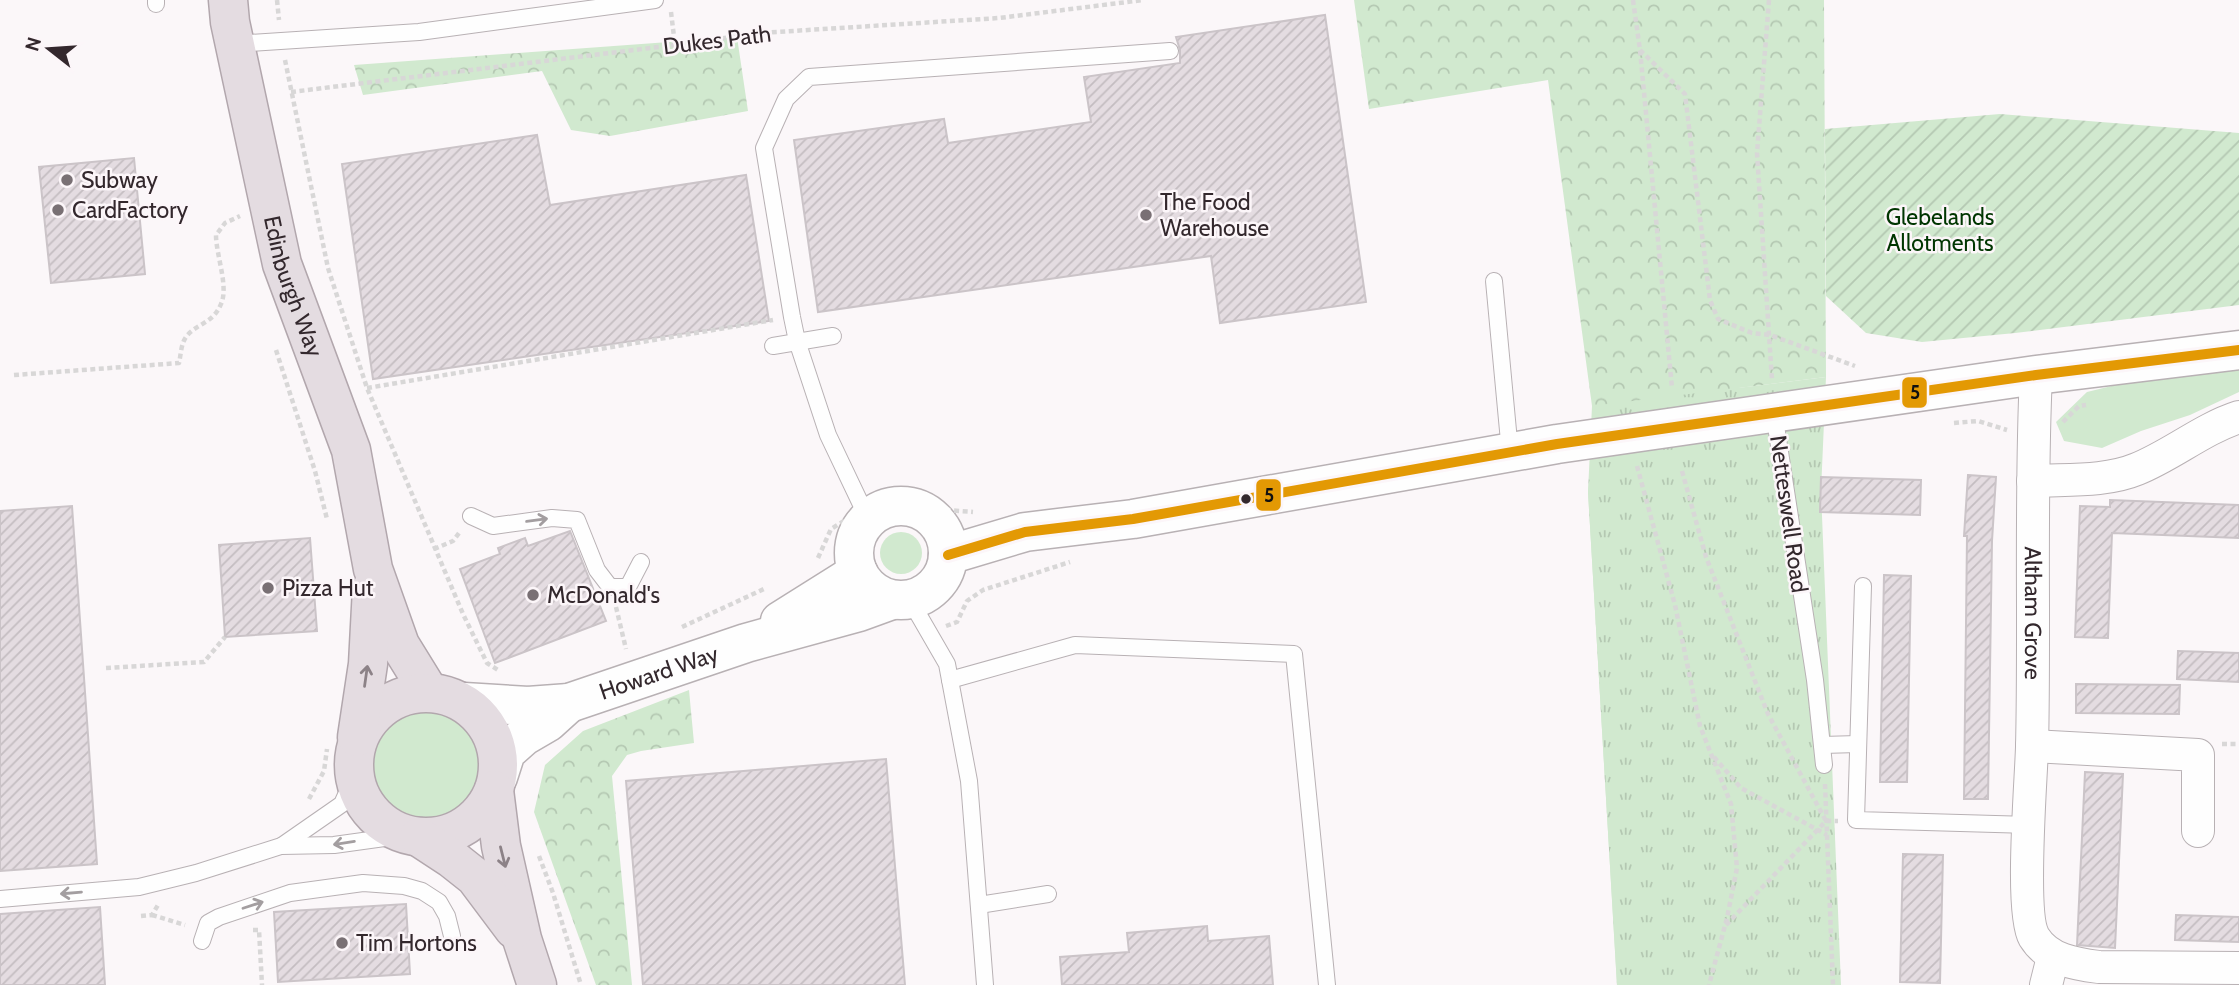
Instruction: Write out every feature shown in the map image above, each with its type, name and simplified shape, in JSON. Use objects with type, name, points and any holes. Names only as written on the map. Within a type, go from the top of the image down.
[{"type":"highway","name":"Edinburgh Way","points":[[228,0],[282,264],[351,450],[373,569],[400,645],[447,697]]},
{"type":"highway","name":"Edinburgh Way","points":[[346,755],[368,664],[373,569]]},
{"type":"highway","points":[[522,939],[475,877],[451,858],[412,836],[384,825],[372,814],[359,794],[346,755],[374,713],[394,699],[405,695],[447,697],[475,710],[491,733],[496,746],[501,846],[522,939],[537,985]]},
{"type":"highway","points":[[412,836],[444,835],[468,824],[488,803],[496,783]]},
{"type":"street","points":[[942,538],[1025,532],[1133,519],[1510,453],[2036,375],[2239,350]]},
{"type":"street","name":"Altham Grove","points":[[2036,375],[2032,746],[2027,910],[2034,937],[2050,971],[2078,965],[2239,968]]},
{"type":"street","points":[[2034,481],[2110,476],[2135,470],[2239,417]]},
{"type":"street","points":[[903,506],[925,512],[942,538],[945,571],[936,584],[924,594],[901,600],[878,594],[866,585],[853,558],[866,513],[903,506]]},
{"type":"street","points":[[942,538],[981,527],[1025,532]]},
{"type":"street","name":"Howard Way","points":[[746,643],[858,572]]},
{"type":"street","name":"Howard Way","points":[[569,703],[746,643],[901,600]]},
{"type":"street","points":[[447,697],[528,706],[569,703]]},
{"type":"street","points":[[496,783],[506,752],[524,736],[548,722],[569,703]]},
{"type":"street","points":[[2032,746],[2198,755],[2198,831]]},
{"type":"lane","points":[[235,44],[419,32],[654,0]]},
{"type":"lane","points":[[866,513],[828,435],[797,341],[792,317],[764,148],[786,99],[809,77],[1170,51]]},
{"type":"lane","points":[[1494,281],[1510,453]]},
{"type":"lane","points":[[773,346],[833,336]]},
{"type":"lane","name":"Netteswell Road","points":[[1774,413],[1815,680],[1824,765]]},
{"type":"lane","points":[[471,516],[493,526],[552,518],[577,520],[597,570],[610,587],[628,587],[641,562]]},
{"type":"lane","points":[[1863,586],[1856,820],[2030,825]]},
{"type":"lane","points":[[901,600],[929,633],[947,664],[969,781],[985,985]]},
{"type":"lane","points":[[950,680],[1075,645],[1294,653],[1328,985]]},
{"type":"lane","points":[[1822,745],[1858,744]]},
{"type":"lane","points":[[281,846],[342,804],[346,755]]},
{"type":"lane","points":[[0,899],[139,887],[281,846],[334,845],[412,836]]},
{"type":"lane","points":[[204,935],[208,923],[219,916],[290,892],[363,883],[404,886],[422,891],[439,902],[447,916],[452,936]]},
{"type":"lane","points":[[979,905],[1048,894]]},
{"type":"path","points":[[669,0],[675,46]]},
{"type":"path","name":"Dukes Path","points":[[291,92],[675,46],[760,33],[999,18],[1143,0]]},
{"type":"path","points":[[1628,0],[1633,1],[1640,50],[1672,388]]},
{"type":"path","name":"Netteswell Road","points":[[1769,0],[1757,153],[1774,413]]},
{"type":"path","points":[[1640,50],[1685,94],[1710,300],[1718,318],[1752,333],[1770,335],[1858,367]]},
{"type":"path","points":[[290,85],[328,268],[367,388],[434,548],[487,663],[502,673]]},
{"type":"path","points":[[14,375],[179,363],[183,343],[188,334],[212,318],[221,305],[224,292],[216,235],[225,223],[241,215],[244,227]]},
{"type":"path","points":[[367,388],[792,317]]},
{"type":"path","points":[[276,348],[315,471],[330,531]]},
{"type":"path","points":[[1636,461],[1675,605],[1700,726],[1731,804],[1737,869],[1709,985]]},
{"type":"path","points":[[1682,471],[1706,557],[1769,714],[1826,821]]},
{"type":"path","points":[[815,565],[831,529],[866,513],[901,492],[912,494],[938,508],[982,513],[981,527]]},
{"type":"path","points":[[434,548],[453,541],[471,516]]},
{"type":"path","points":[[929,633],[957,622],[967,601],[984,590],[1080,559]]},
{"type":"path","points":[[677,630],[778,582]]},
{"type":"path","points":[[610,587],[627,653]]},
{"type":"path","points":[[106,668],[204,662],[225,637]]},
{"type":"path","points":[[1711,754],[1741,788],[1827,835]]},
{"type":"path","points":[[304,806],[324,771],[346,755]]},
{"type":"path","points":[[1824,765],[1833,985]]},
{"type":"path","points":[[1725,925],[1826,821]]},
{"type":"path","points":[[535,844],[581,985]]},
{"type":"path","points":[[152,915],[165,901],[164,881]]},
{"type":"path","points":[[141,916],[152,915],[204,935],[259,930],[262,985]]},
{"type":"green space","points":[[1354,0],[1824,0],[1826,377],[1739,388],[1617,985],[1588,492],[1592,406],[1548,80],[1369,109]]},
{"type":"green space","points":[[737,37],[748,111],[610,136],[571,130],[542,71],[363,95],[354,65]]},
{"type":"green space","name":"Glebelands Allotments","points":[[2000,114],[2239,133],[2239,305],[1922,342],[1866,333],[1826,296],[1825,129]]},
{"type":"green space","points":[[2239,359],[2239,392],[2190,415],[2141,431],[2102,448],[2064,441],[2056,422],[2087,392],[2214,361]]},
{"type":"green space","points":[[1826,377],[1821,491],[1841,985],[1617,985],[1588,492],[1592,452],[1592,406]]},
{"type":"green space","points":[[901,532],[916,538],[922,553],[916,568],[901,574],[886,568],[880,553],[886,538]]},
{"type":"green space","points":[[689,690],[694,743],[627,755],[612,776],[632,985],[596,985],[534,812],[545,765],[583,731]]},
{"type":"green space","points":[[425,708],[446,713],[464,724],[475,742],[480,763],[475,784],[464,802],[446,813],[425,818],[404,813],[386,802],[375,784],[370,763],[375,742],[386,724],[404,713]]},
{"type":"building","points":[[1325,15],[1366,302],[1220,323],[1211,256],[818,312],[794,140],[944,119],[948,143],[1091,122],[1084,77],[1180,63],[1176,37]]},
{"type":"building","points":[[537,135],[550,205],[746,175],[769,321],[373,379],[342,164]]},
{"type":"building","points":[[134,158],[145,274],[51,283],[39,167]]},
{"type":"building","points":[[1968,475],[1996,477],[1992,541],[1988,799],[1964,799],[1967,536],[1964,536]]},
{"type":"building","points":[[1821,477],[1921,480],[1920,515],[1820,512]]},
{"type":"building","points":[[2110,500],[2239,505],[2239,538],[2112,533],[2108,638],[2075,637],[2080,506],[2110,507]]},
{"type":"building","points":[[72,506],[97,864],[0,871],[0,511]]},
{"type":"building","name":"McDonald's","points":[[570,531],[606,621],[495,663],[460,569],[500,554],[498,548],[525,538],[528,546]]},
{"type":"building","name":"Pizza Hut","points":[[310,538],[317,631],[225,637],[219,545]]},
{"type":"building","points":[[1884,575],[1911,576],[1907,782],[1880,782]]},
{"type":"building","points":[[2178,651],[2239,653],[2239,682],[2177,679]]},
{"type":"building","points":[[2076,684],[2180,685],[2179,714],[2076,713]]},
{"type":"building","points":[[886,759],[905,985],[643,985],[626,781]]},
{"type":"building","points":[[2085,772],[2123,774],[2115,948],[2077,945]]},
{"type":"building","points":[[1903,854],[1943,855],[1940,983],[1900,982]]},
{"type":"building","name":"Tim Hortons","points":[[406,904],[410,974],[278,982],[274,912]]},
{"type":"building","points":[[100,907],[105,985],[0,985],[0,914]]},
{"type":"building","points":[[2176,915],[2239,917],[2239,942],[2175,940]]},
{"type":"building","points":[[1207,926],[1208,941],[1269,936],[1273,985],[1062,985],[1060,957],[1129,952],[1127,933]]},
{"type":"transit line","name":"5","points":[[948,555],[1025,532],[1133,519],[1557,444],[2036,375],[2239,350]]},
{"type":"place","name":"Subway","points":[[67,180]]},
{"type":"place","name":"CardFactory","points":[[58,210]]},
{"type":"place","name":"The Food Warehouse","points":[[1146,215]]},
{"type":"place","name":"Pizza Hut","points":[[268,588]]},
{"type":"place","name":"McDonald's","points":[[533,595]]},
{"type":"place","name":"Tim Hortons","points":[[342,943]]}]
